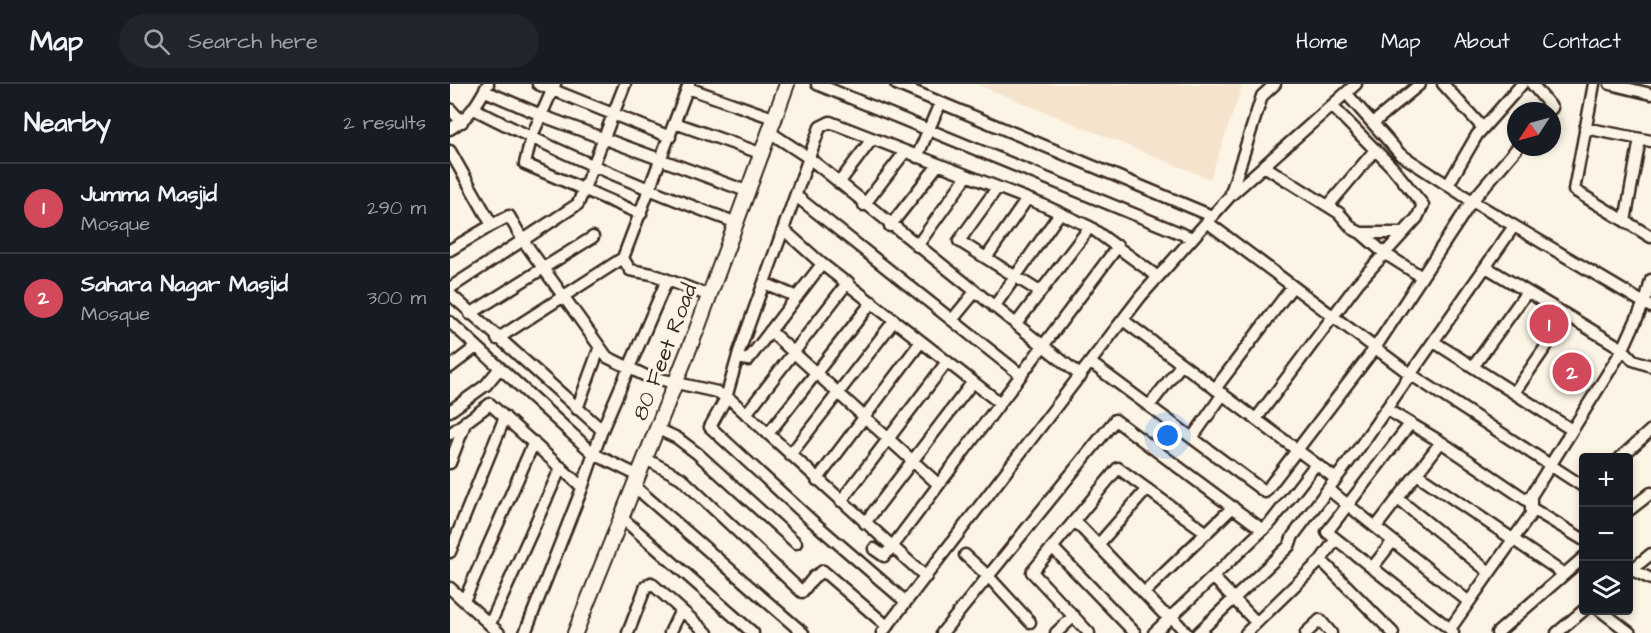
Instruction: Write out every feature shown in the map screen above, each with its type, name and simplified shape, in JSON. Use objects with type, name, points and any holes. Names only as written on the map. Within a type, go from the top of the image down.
[{"type":"main road","name":"80 Feet Road","points":[[575,633],[710,296],[787,84]]},
{"type":"street","points":[[538,84],[554,87],[670,137]]},
{"type":"street","points":[[450,288],[578,204],[625,84]]},
{"type":"street","points":[[817,84],[1192,238]]},
{"type":"street","points":[[896,84],[1209,219],[1292,287],[1410,374],[1579,484]]},
{"type":"street","points":[[1231,195],[1262,96],[1268,84]]},
{"type":"street","points":[[1262,96],[1275,84]]},
{"type":"street","points":[[646,459],[681,478],[802,592],[823,571],[884,630],[1158,277],[1231,195],[1356,84]]},
{"type":"street","points":[[1373,123],[1420,84]]},
{"type":"street","points":[[1443,84],[1483,128]]},
{"type":"street","points":[[1448,185],[1483,128],[1522,84]]},
{"type":"street","points":[[1532,84],[1547,102]]},
{"type":"street","points":[[1594,84],[1574,190],[1651,237]]},
{"type":"street","points":[[1610,84],[1631,86],[1651,94]]},
{"type":"street","points":[[497,339],[623,258],[689,86],[773,126],[864,205],[1081,376]]},
{"type":"street","points":[[450,129],[462,122],[474,109],[486,87],[541,115],[749,192]]},
{"type":"street","points":[[554,87],[531,138],[525,164],[641,214]]},
{"type":"street","points":[[1346,93],[1400,154],[1472,201],[1647,305]]},
{"type":"street","points":[[917,157],[940,103]]},
{"type":"street","points":[[1256,419],[1332,317],[1384,253],[1417,218],[1423,205],[1375,150],[1332,106]]},
{"type":"street","points":[[450,109],[462,122]]},
{"type":"street","points":[[474,109],[531,138],[650,191],[737,223]]},
{"type":"street","points":[[906,602],[811,520],[710,427],[726,398],[820,127],[830,122],[1060,213],[1090,227],[1158,277]]},
{"type":"street","points":[[675,123],[763,154]]},
{"type":"street","points":[[1585,128],[1646,140],[1625,221]]},
{"type":"street","points":[[839,183],[872,139]]},
{"type":"street","points":[[1328,206],[1375,150]]},
{"type":"street","points":[[450,151],[492,225]]},
{"type":"street","points":[[864,205],[906,152]]},
{"type":"street","points":[[1091,363],[1265,492],[1375,348],[1472,201],[1510,156]]},
{"type":"street","points":[[890,226],[938,165]]},
{"type":"street","points":[[1264,166],[1339,213],[1353,229],[1384,253],[1422,277]]},
{"type":"street","points":[[917,246],[967,176]]},
{"type":"street","points":[[998,188],[959,241],[1040,292]]},
{"type":"street","points":[[796,196],[1022,375]]},
{"type":"street","points":[[986,258],[1027,199]]},
{"type":"street","points":[[994,307],[1060,213]]},
{"type":"street","points":[[450,250],[509,216],[523,240],[606,357],[646,376],[717,392],[726,398],[926,577]]},
{"type":"street","points":[[1198,633],[1289,546],[1293,536],[1434,342],[1514,226]]},
{"type":"street","points":[[1016,324],[1090,227]]},
{"type":"street","points":[[784,230],[822,264],[848,282],[920,343],[1000,403]]},
{"type":"street","points":[[1361,233],[1402,233]]},
{"type":"street","points":[[470,314],[593,237]]},
{"type":"street","points":[[874,549],[884,556],[1118,246]]},
{"type":"street","points":[[623,258],[630,270],[668,280],[710,296]]},
{"type":"street","points":[[738,358],[748,360],[822,264]]},
{"type":"street","points":[[1486,267],[1623,349],[1633,360],[1651,366]]},
{"type":"street","points":[[525,633],[582,488],[602,430],[668,280]]},
{"type":"street","points":[[1410,424],[1327,532],[1451,631],[1489,572],[1531,514],[1531,496],[1623,349],[1647,305],[1651,280]]},
{"type":"street","points":[[746,414],[848,282]]},
{"type":"street","points":[[764,283],[797,297]]},
{"type":"street","points":[[1192,438],[1219,392],[1292,287]]},
{"type":"street","points":[[952,320],[975,292]]},
{"type":"street","points":[[1473,367],[1527,292]]},
{"type":"street","points":[[450,294],[497,339],[602,430]]},
{"type":"street","points":[[768,434],[872,302]]},
{"type":"street","points":[[1514,393],[1567,316]]},
{"type":"street","points":[[1123,320],[1336,479]]},
{"type":"street","points":[[790,455],[894,321]]},
{"type":"street","points":[[451,324],[594,454],[637,482],[803,633]]},
{"type":"street","points":[[770,331],[938,484]]},
{"type":"street","points":[[1434,342],[1572,430]]},
{"type":"street","points":[[817,480],[920,343]]},
{"type":"street","points":[[450,367],[476,347]]},
{"type":"street","points":[[577,409],[599,349]]},
{"type":"street","points":[[841,501],[946,363]]},
{"type":"street","points":[[1149,406],[1181,365]]},
{"type":"street","points":[[450,411],[486,384],[500,368]]},
{"type":"street","points":[[865,523],[972,383]]},
{"type":"street","points":[[450,434],[490,404],[561,466],[582,488]]},
{"type":"street","points":[[1386,409],[1441,442],[1579,537]]},
{"type":"street","points":[[450,552],[505,417]]},
{"type":"street","points":[[942,633],[1115,420],[1263,530]]},
{"type":"street","points":[[450,463],[467,421]]},
{"type":"street","points":[[658,429],[677,438],[698,454],[796,543]]},
{"type":"street","points":[[1626,453],[1651,430]]},
{"type":"street","points":[[464,601],[534,442]]},
{"type":"street","points":[[1376,527],[1441,442]]},
{"type":"street","points":[[1154,633],[1263,530],[1316,464]]},
{"type":"street","points":[[490,624],[561,466]]},
{"type":"street","points":[[1089,633],[1032,572],[1118,468],[1207,533]]},
{"type":"street","points":[[1417,474],[1564,574]]},
{"type":"street","points":[[1098,545],[1147,489]]},
{"type":"street","points":[[1328,489],[1469,602]]},
{"type":"street","points":[[1633,508],[1651,493]]},
{"type":"street","points":[[1398,499],[1489,572]]},
{"type":"street","points":[[1144,593],[1233,507]]},
{"type":"street","points":[[622,518],[753,633]]},
{"type":"street","points":[[1075,521],[1163,613],[1171,616],[1186,633]]},
{"type":"street","points":[[1246,633],[1321,560],[1336,539]]},
{"type":"street","points":[[1372,568],[1393,541]]},
{"type":"street","points":[[1053,548],[1135,633]]},
{"type":"street","points":[[1633,568],[1651,554]]},
{"type":"street","points":[[965,555],[988,576],[1030,622]]},
{"type":"street","points":[[1321,560],[1393,633]]},
{"type":"street","points":[[1497,633],[1579,560]]},
{"type":"street","points":[[1633,571],[1651,579]]},
{"type":"street","points":[[1213,577],[1256,622]]},
{"type":"street","points":[[628,633],[646,586],[651,583],[707,633]]},
{"type":"street","points":[[450,588],[499,633]]},
{"type":"street","points":[[669,633],[681,610]]},
{"type":"street","points":[[1559,633],[1579,615]]},
{"type":"street","points":[[1607,615],[1630,633]]},
{"type":"street","points":[[1056,633],[1074,616]]},
{"type":"street","points":[[1306,633],[1320,620],[1331,633]]},
{"type":"shaded area","points":[[976,84],[1243,84],[1210,179]]},
{"type":"place","name":"Jumma Masjid","points":[[1549,324]]},
{"type":"place","name":"Sahara Nagar Masjid","points":[[1572,372]]}]
